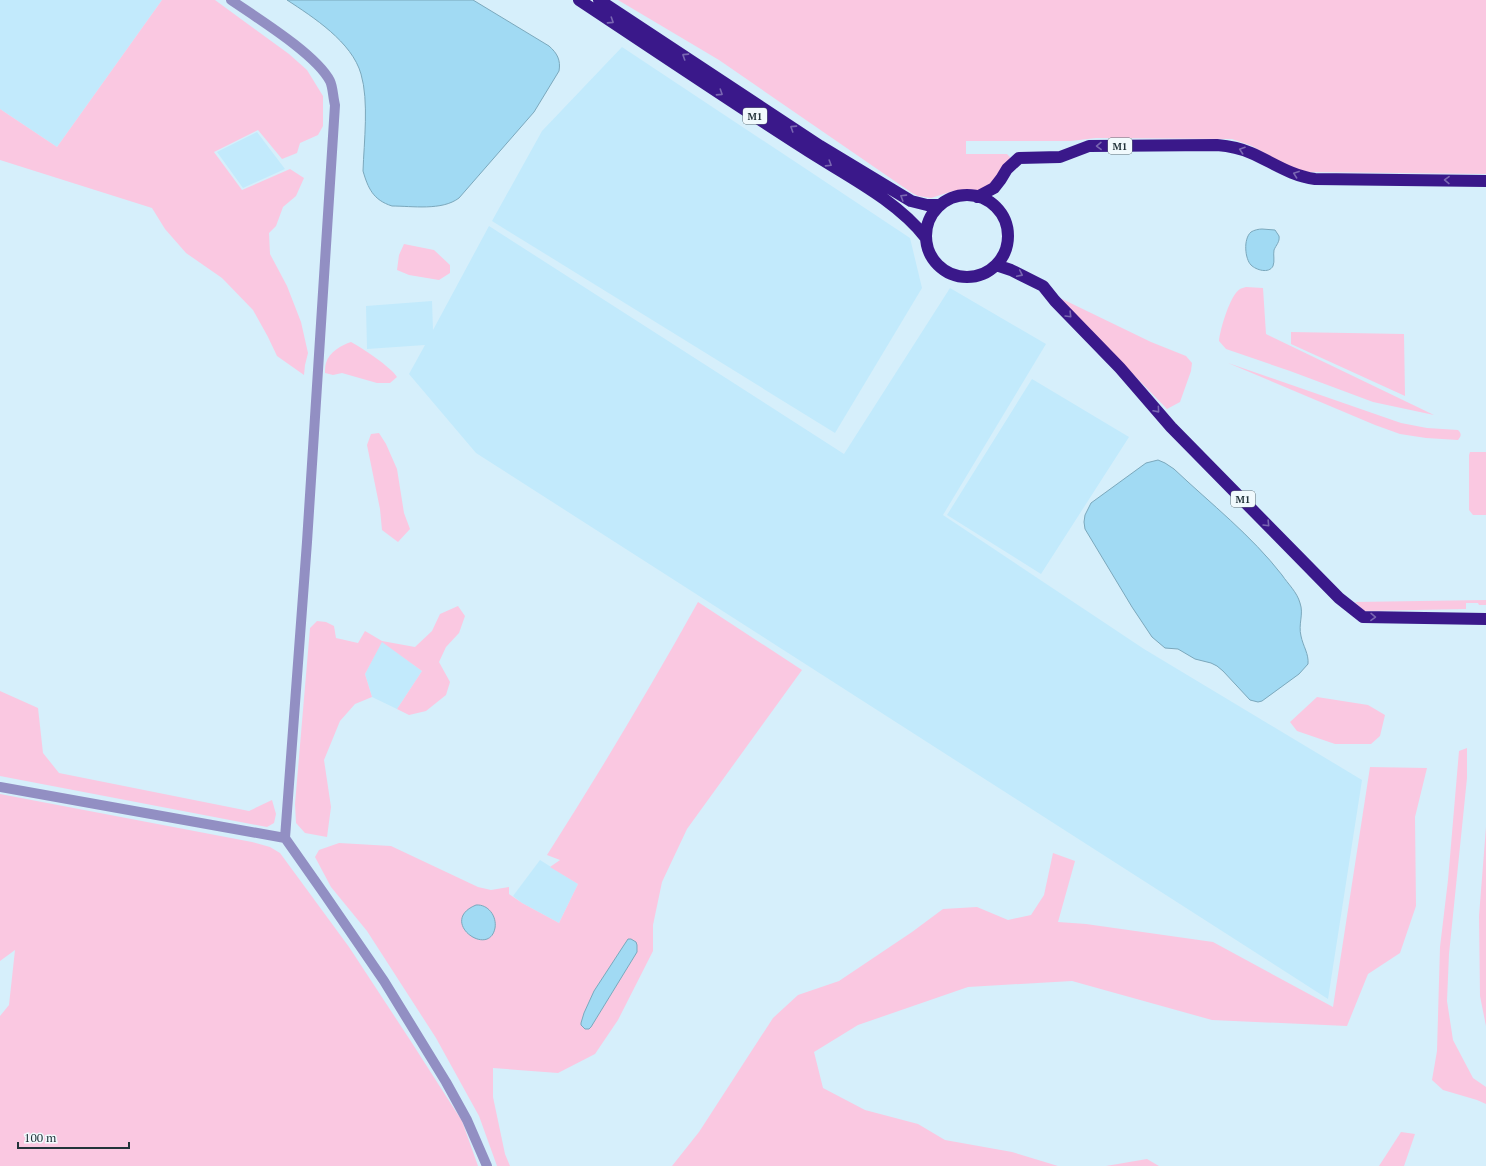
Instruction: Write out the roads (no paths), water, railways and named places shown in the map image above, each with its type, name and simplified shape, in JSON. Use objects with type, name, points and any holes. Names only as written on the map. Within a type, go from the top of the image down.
[{"type":"highway","name":"М1","points":[[579,0],[862,185],[910,219],[926,238],[928,248],[934,261],[944,270],[954,275],[965,277],[976,276],[987,272],[996,265],[1011,270],[1043,286],[1120,368],[1171,427],[1339,598],[1363,617],[1486,619]]},
{"type":"highway","name":"М1","points":[[599,0],[820,146],[911,201],[927,205],[940,205]]},
{"type":"highway","name":"М1","points":[[977,197],[994,188],[1002,179],[1007,169],[1019,158],[1060,157],[1089,146],[1228,146],[1251,153],[1297,175],[1314,179],[1486,181]]},
{"type":"highway","points":[[926,238],[929,221],[940,205],[954,197],[965,195],[986,200],[994,206],[1001,215],[1006,225],[1008,235],[1006,246],[996,265]]},
{"type":"street","points":[[231,0],[297,47],[320,67],[331,82],[335,105],[307,542],[285,838],[379,975],[437,1068],[468,1120],[487,1166]]},
{"type":"street","points":[[0,787],[285,838]]}]
